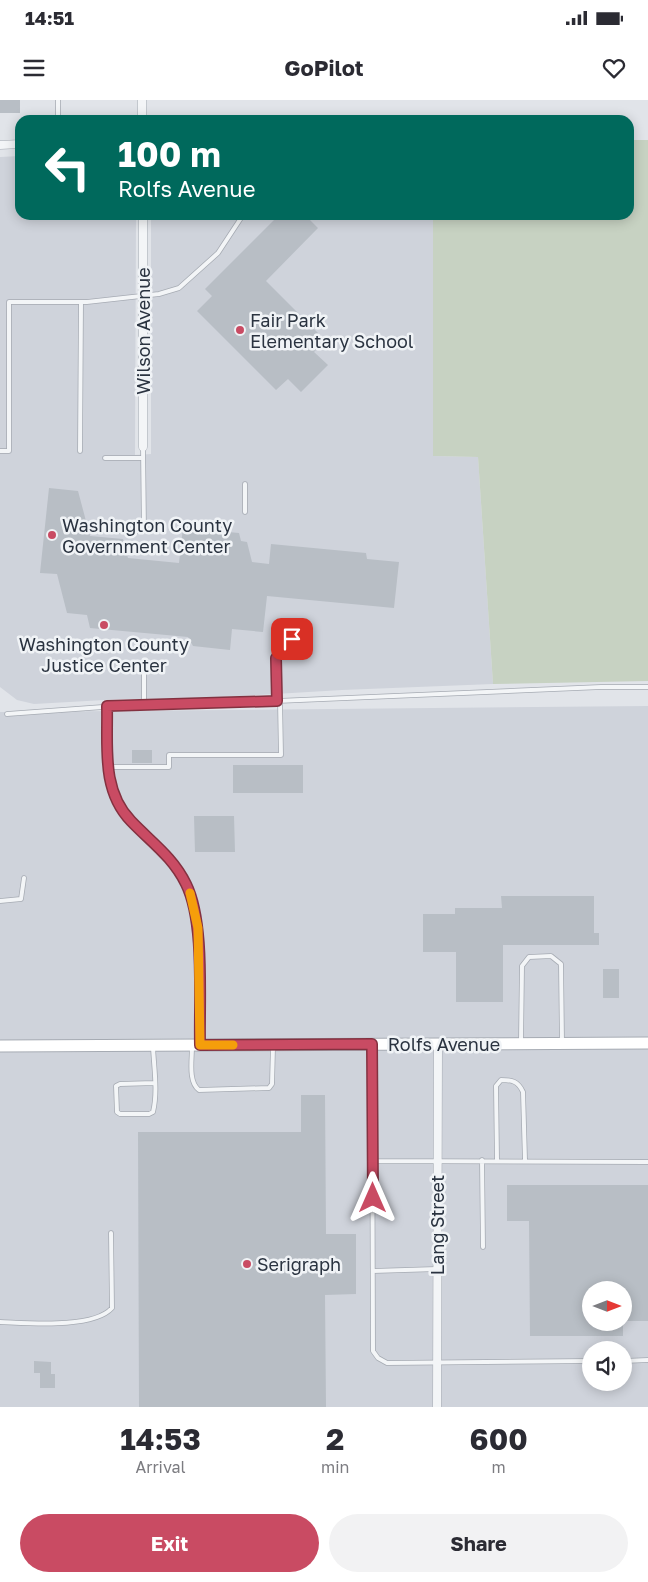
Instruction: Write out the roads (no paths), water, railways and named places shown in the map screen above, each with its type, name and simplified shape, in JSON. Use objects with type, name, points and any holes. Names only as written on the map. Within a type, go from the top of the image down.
[{"type":"street","points":[[142,100],[142,115]]},
{"type":"street","points":[[0,144],[15,144]]},
{"type":"street","name":"Wilson Avenue","points":[[142,220],[143,447]]},
{"type":"street","name":"Lang Street","points":[[437,1407],[438,1043]]},
{"type":"street","name":"Rolfs Avenue","points":[[0,1046],[648,1043]]},
{"type":"lane","points":[[58,100],[58,115]]},
{"type":"lane","points":[[0,451],[9,451],[9,302],[81,302],[169,292],[188,282],[218,253],[240,220]]},
{"type":"lane","points":[[80,451],[81,302]]},
{"type":"lane","points":[[105,531],[144,531],[143,447]]},
{"type":"lane","points":[[105,458],[143,458]]},
{"type":"lane","points":[[245,484],[245,512]]},
{"type":"lane","points":[[108,767],[169,767],[169,754],[281,754],[276,658],[305,625]]},
{"type":"lane","points":[[144,663],[144,704]]},
{"type":"lane","points":[[7,714],[144,704],[278,701],[601,687],[648,687]]},
{"type":"lane","points":[[107,706],[110,783],[122,809],[131,821],[156,843],[174,864],[192,898],[198,928],[195,1087],[199,1090],[269,1088],[272,1084],[273,1044]]},
{"type":"lane","points":[[0,901],[21,900],[24,878]]},
{"type":"lane","points":[[521,1044],[522,966],[529,957],[551,956],[561,964],[562,1044]]},
{"type":"lane","points":[[372,1044],[373,1351],[378,1358],[387,1363],[582,1361]]},
{"type":"lane","points":[[153,1045],[154,1083],[153,1112],[139,1114],[120,1114],[116,1112],[116,1086],[120,1084],[154,1083]]},
{"type":"lane","points":[[498,1160],[496,1086],[501,1080],[511,1080],[519,1084],[524,1092],[525,1160]]},
{"type":"lane","points":[[482,1160],[483,1247]]},
{"type":"lane","points":[[373,1161],[525,1160],[648,1162]]},
{"type":"lane","points":[[0,1322],[66,1323],[105,1315],[112,1308],[111,1233]]},
{"type":"lane","points":[[373,1271],[437,1269]]},
{"type":"lane","points":[[632,1361],[648,1360]]},
{"type":"place","name":"Fair Park Elementary School","points":[[240,330]]},
{"type":"place","name":"Washington County Government Center","points":[[52,535]]},
{"type":"place","name":"Washington County Justice Center","points":[[104,625]]},
{"type":"place","name":"Serigraph","points":[[247,1264]]}]
